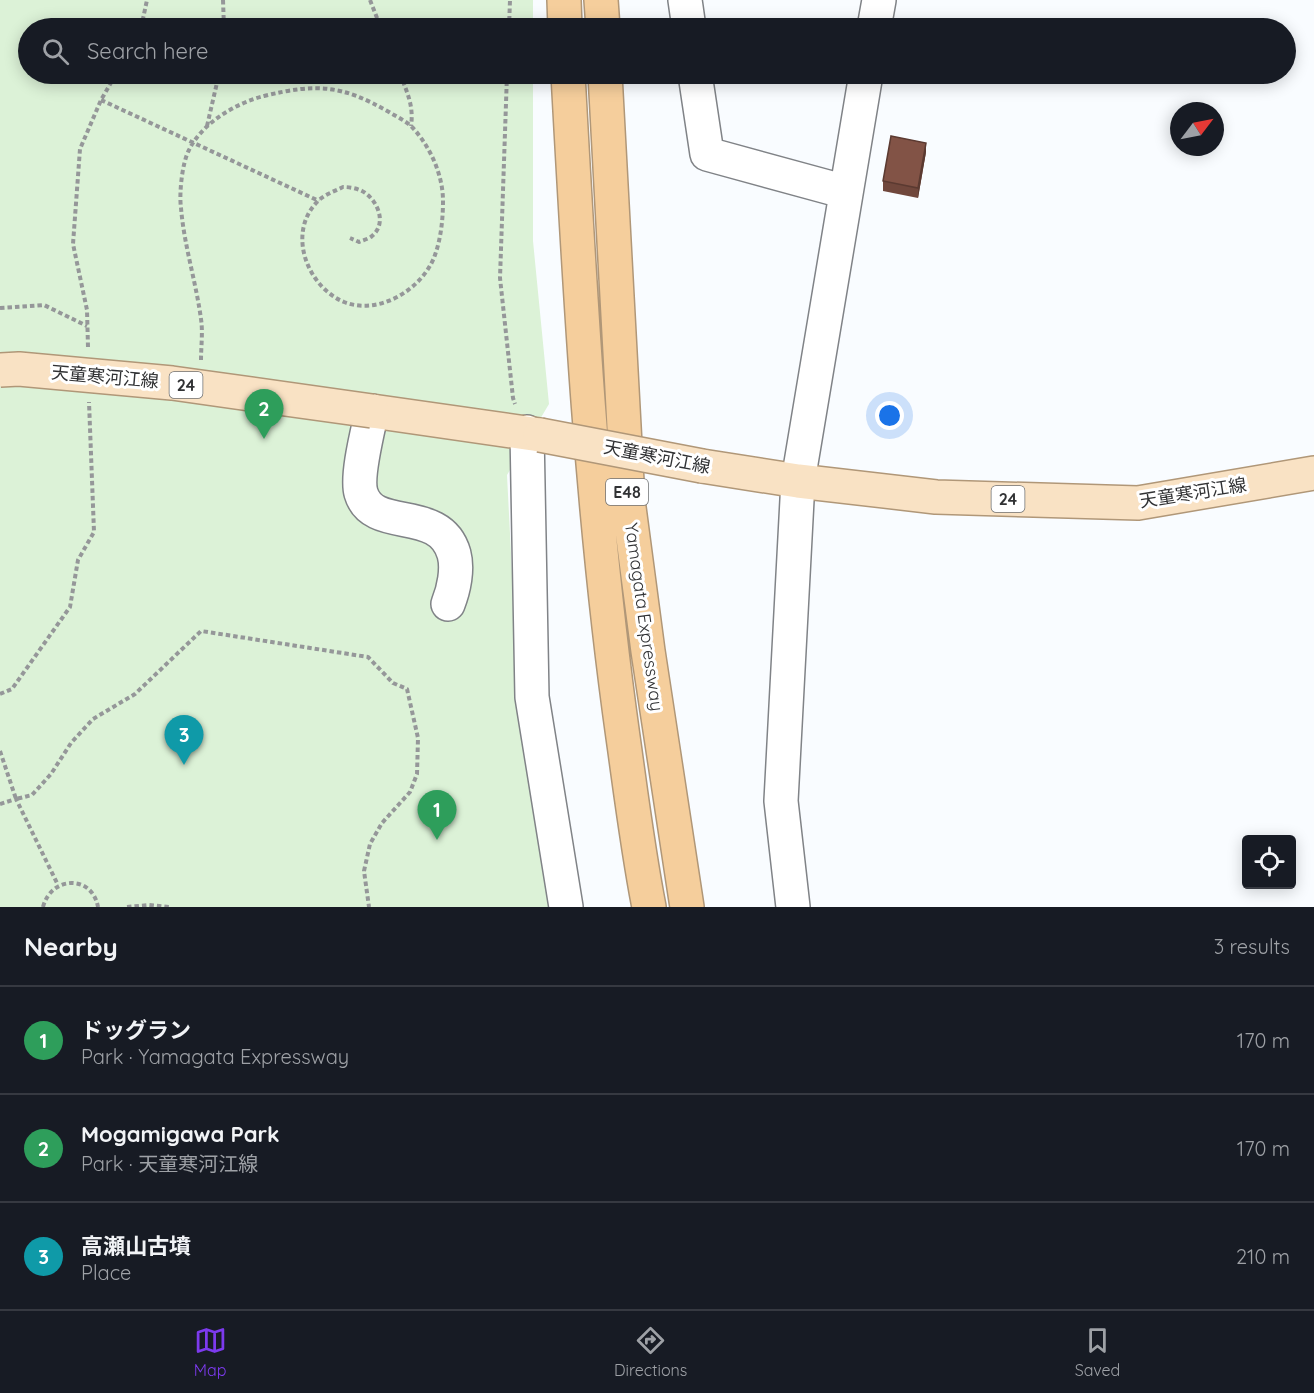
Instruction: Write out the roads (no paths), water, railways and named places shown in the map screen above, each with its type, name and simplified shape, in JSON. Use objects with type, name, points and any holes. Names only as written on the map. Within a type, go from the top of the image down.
[{"type":"highway","points":[[564,0],[565,18]]},
{"type":"highway","points":[[601,0],[602,18]]},
{"type":"highway","name":"Yamagata Expressway","points":[[569,84],[595,495],[612,660],[641,867],[649,907]]},
{"type":"highway","name":"Yamagata Expressway","points":[[606,84],[628,500],[648,651],[687,907]]},
{"type":"main road","name":"天童寒河江線","points":[[0,370],[19,369],[200,387],[534,434],[702,466],[798,481],[936,497],[1138,503],[1314,473]]},
{"type":"lane","points":[[685,0],[688,18]]},
{"type":"lane","points":[[876,18],[879,0]]},
{"type":"lane","points":[[696,84],[707,154],[846,192]]},
{"type":"lane","points":[[793,907],[782,801],[798,481],[865,84]]},
{"type":"lane","points":[[372,411],[359,479],[360,492],[365,502],[375,511],[429,525],[443,533],[451,543],[456,560],[448,604]]},
{"type":"lane","points":[[534,434],[532,697],[566,907]]},
{"type":"place","name":"Mogamigawa Park","points":[[264,439]]},
{"type":"place","name":"高瀬山古墳","points":[[184,765]]},
{"type":"place","name":"ドッグラン","points":[[437,840]]}]
